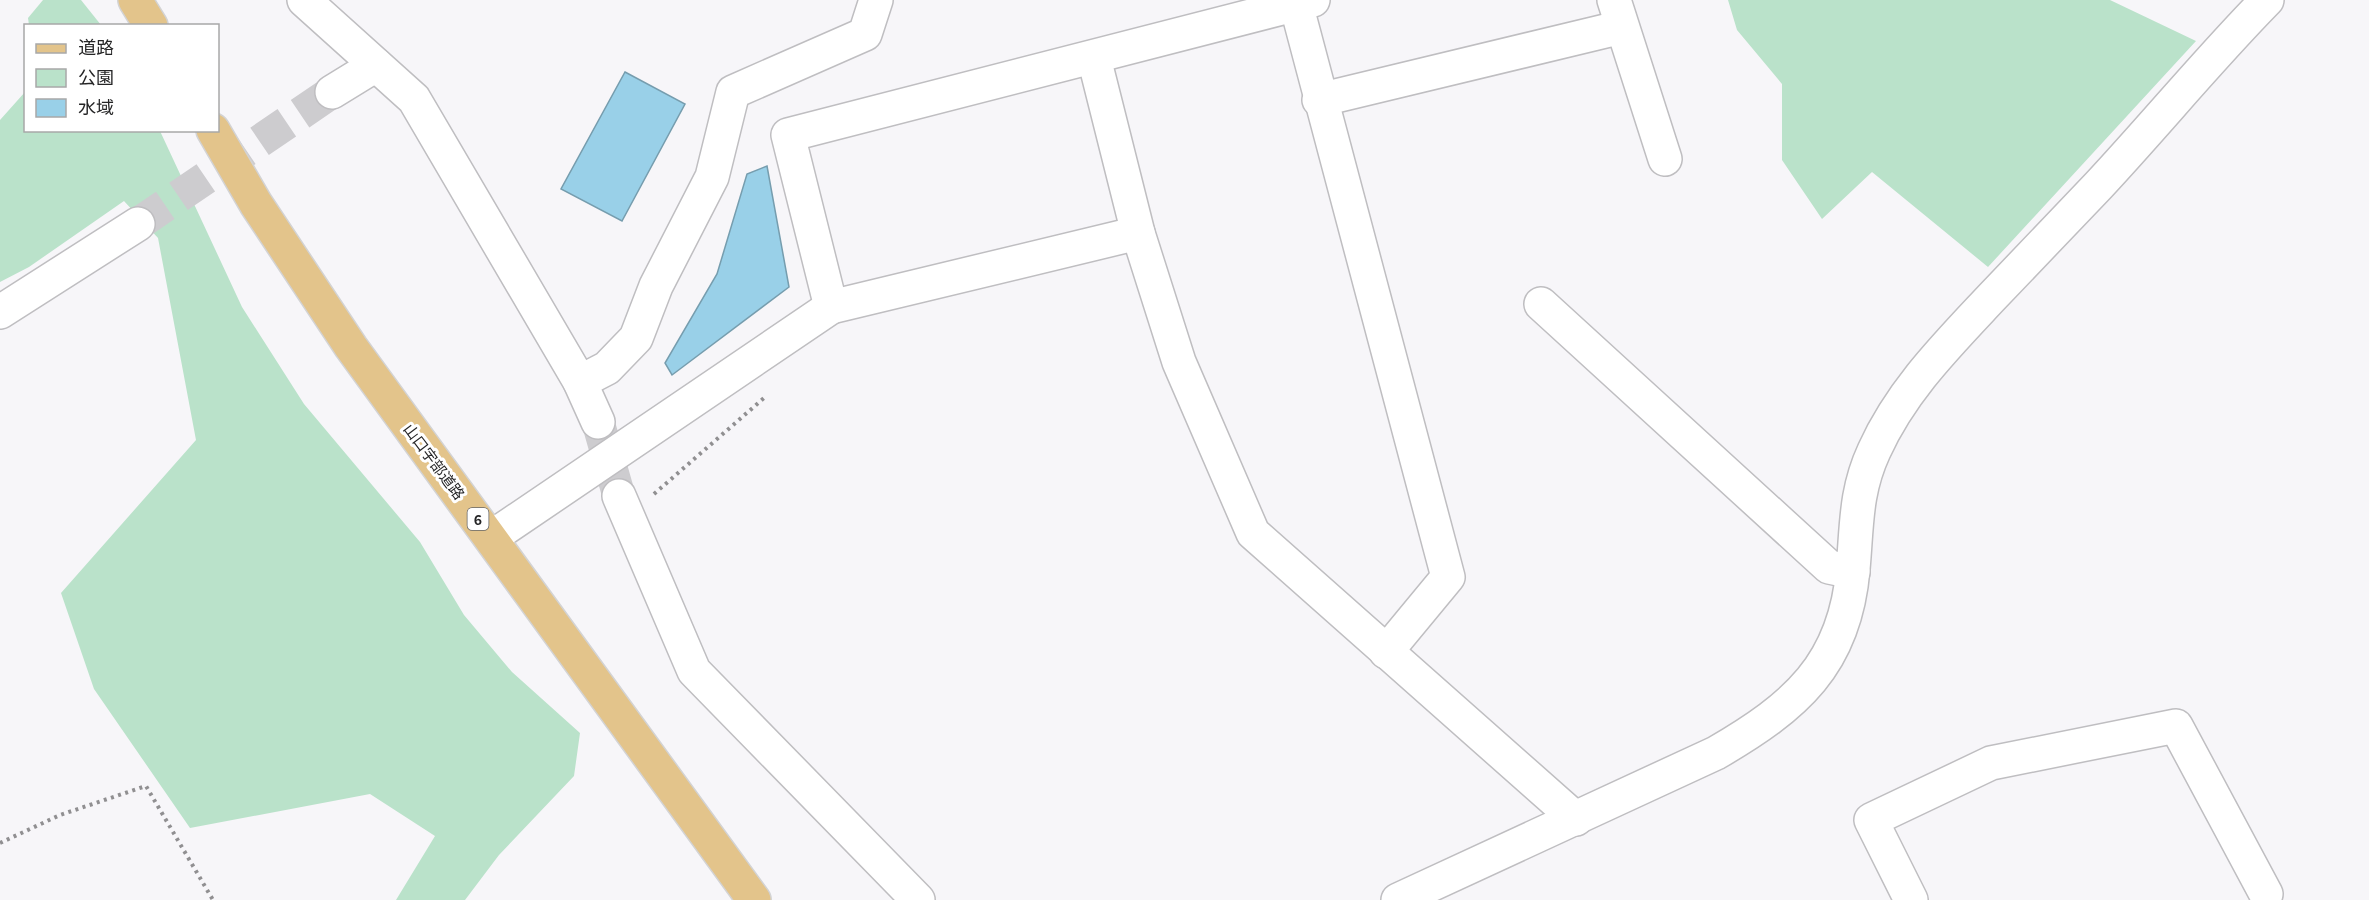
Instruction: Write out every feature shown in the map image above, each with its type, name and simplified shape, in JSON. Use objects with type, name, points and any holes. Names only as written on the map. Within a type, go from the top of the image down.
[{"type":"main road","points":[[135,0],[150,24]]},
{"type":"main road","name":"山口宇部道路","points":[[214,132],[256,204],[351,347],[492,537],[754,900]]},
{"type":"street","points":[[304,0],[414,99],[580,382],[598,422]]},
{"type":"street","points":[[580,382],[607,368],[636,338],[656,286],[712,177],[733,92],[865,34],[876,0]]},
{"type":"street","points":[[1398,900],[1716,753],[1754,731],[1804,689],[1832,653],[1848,611],[1859,488],[1874,451],[1899,405],[1932,360],[2161,120],[2230,37],[2267,0]]},
{"type":"street","points":[[831,307],[788,135],[1094,58],[1304,2],[1319,100],[1448,577],[1386,652]]},
{"type":"street","points":[[1319,100],[1618,13],[1665,159]]},
{"type":"street","points":[[1094,58],[1138,233],[1179,362],[1253,533],[1576,819]]},
{"type":"street","points":[[332,92],[376,65]]},
{"type":"street","points":[[0,312],[138,224]]},
{"type":"street","points":[[492,537],[831,307],[1138,233]]},
{"type":"street","points":[[1541,304],[1829,567],[1853,572]]},
{"type":"street","points":[[624,506],[694,671],[918,900]]},
{"type":"street","points":[[1911,900],[1871,820],[1991,764],[2176,726],[2264,898]]},
{"type":"path","points":[[624,506],[766,396]]},
{"type":"path","points":[[0,843],[60,815],[146,786],[213,900]]},
{"type":"green space","points":[[43,0],[81,0],[100,24],[29,24],[28,18]]},
{"type":"green space","points":[[1728,0],[2110,0],[2196,41],[1988,267],[1872,172],[1822,219],[1782,160],[1782,84],[1737,30]]},
{"type":"green space","points":[[24,93],[24,132],[160,132],[242,307],[304,404],[420,542],[464,615],[512,672],[580,733],[574,776],[499,855],[465,900],[396,900],[435,836],[370,794],[190,828],[94,689],[61,593],[196,440],[158,238],[124,201],[29,267],[0,282],[0,120]]},
{"type":"water","points":[[625,72],[685,104],[622,221],[561,189]]},
{"type":"water","points":[[767,166],[789,287],[672,375],[665,363],[717,274],[747,174]]},
{"type":"tunnel","points":[[138,224],[332,92]]},
{"type":"tunnel","points":[[598,422],[619,496]]}]
